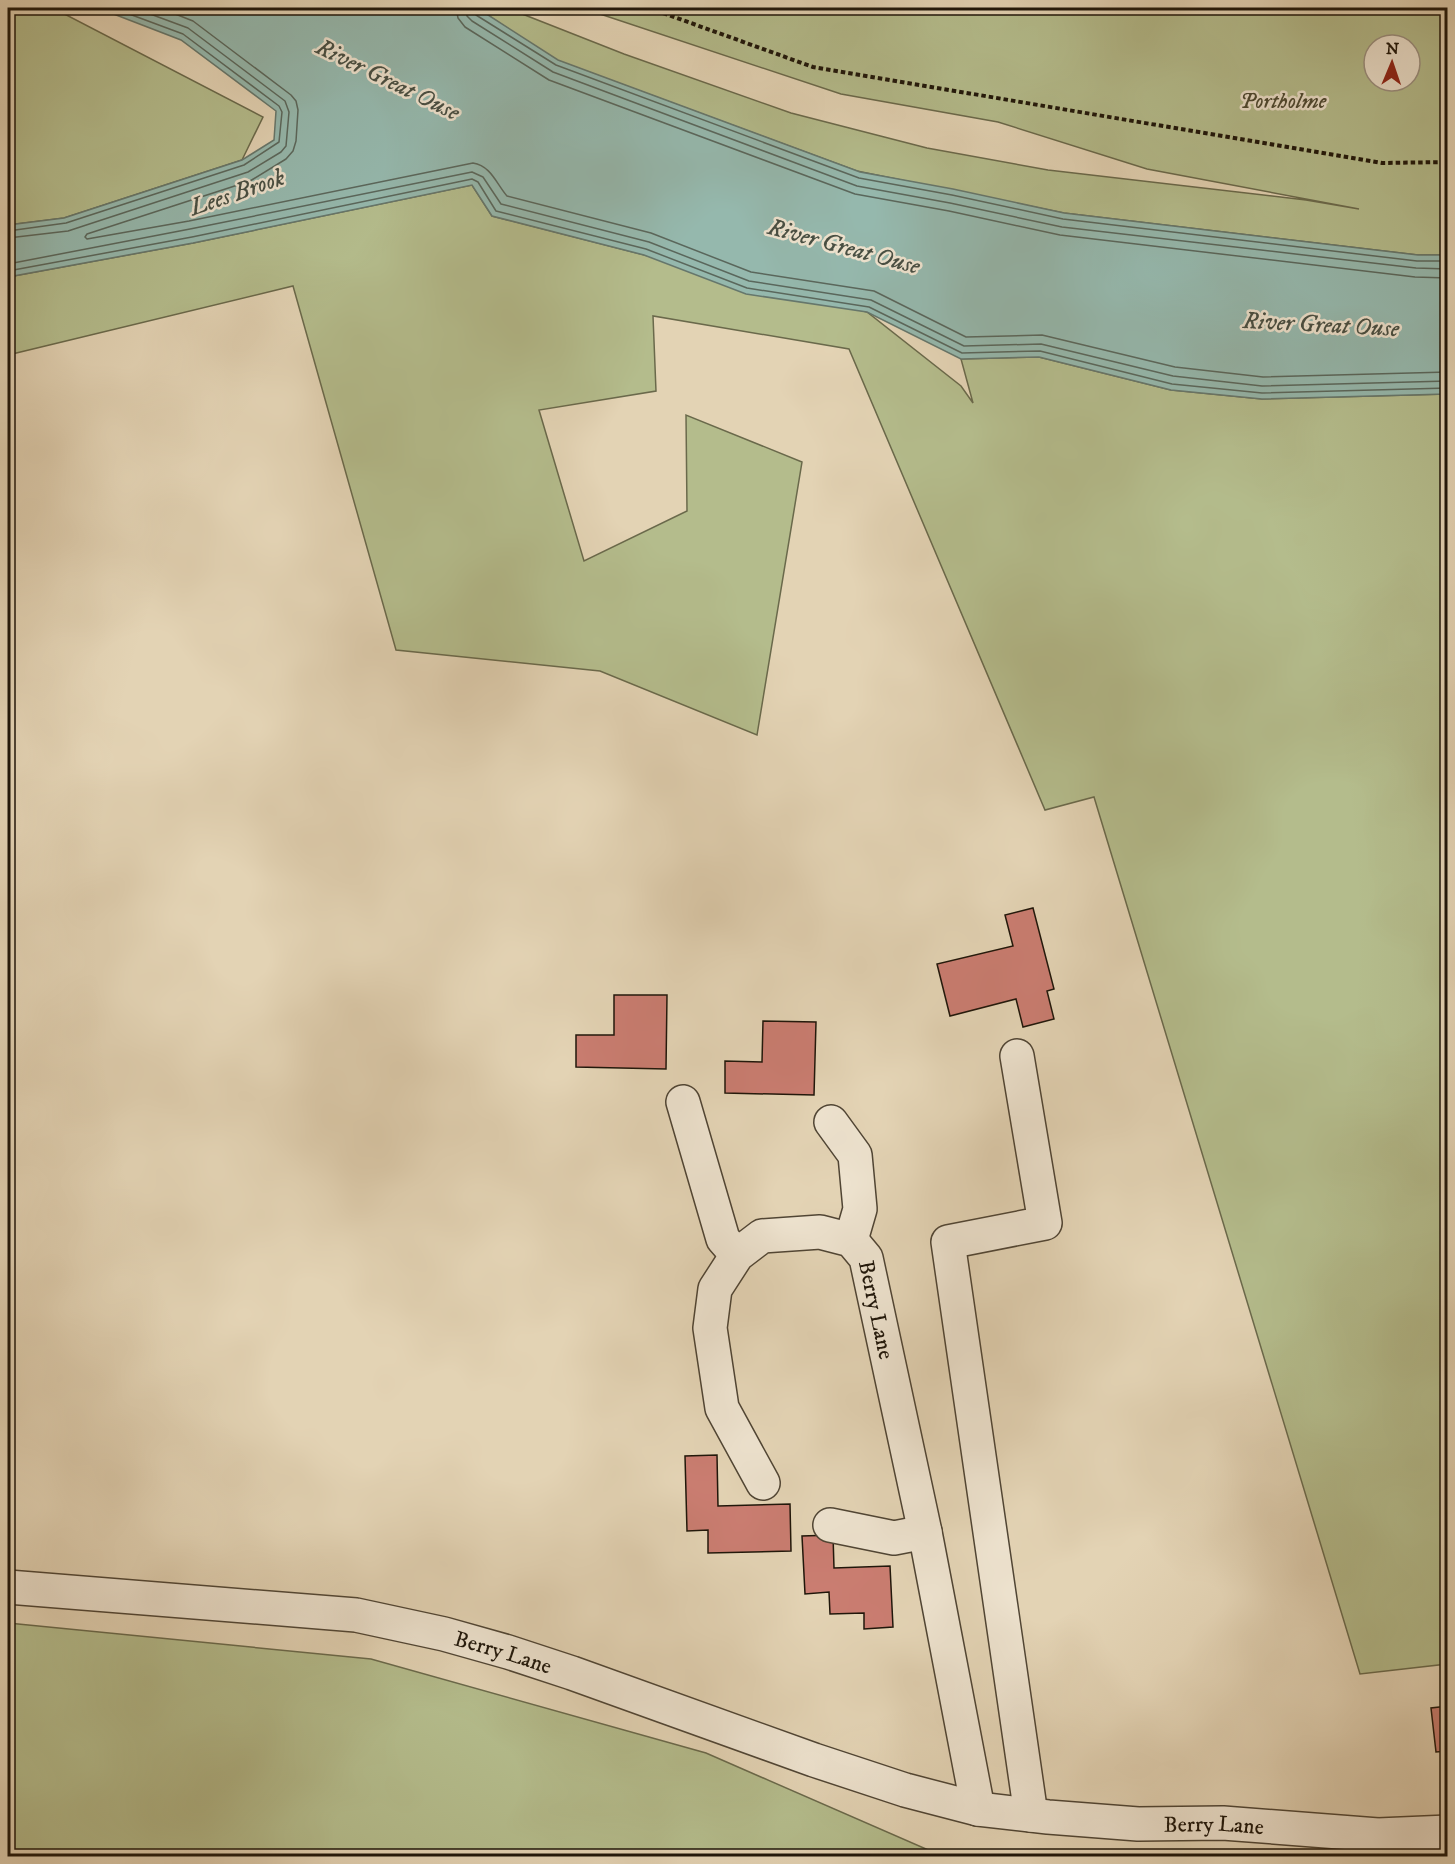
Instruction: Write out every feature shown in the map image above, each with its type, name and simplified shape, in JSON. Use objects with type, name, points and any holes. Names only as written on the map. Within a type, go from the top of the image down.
[{"type":"street","points":[[1017,1056],[1045,1223],[948,1242],[1031,1815]]},
{"type":"street","points":[[682,1102],[723,1239],[737,1255]]},
{"type":"street","points":[[831,1122],[855,1155],[860,1209],[851,1240]]},
{"type":"street","name":"Berry Lane","points":[[763,1483],[722,1408],[710,1328],[715,1289],[737,1255],[762,1236],[820,1232],[851,1240],[866,1258],[925,1532],[978,1809]]},
{"type":"street","points":[[830,1524],[894,1538],[925,1532]]},
{"type":"street","name":"Berry Lane","points":[[8,1587],[356,1615],[444,1634],[572,1673],[825,1764],[905,1790],[978,1809],[1138,1824],[1223,1823],[1378,1835],[1448,1832]]},
{"type":"path","points":[[649,8],[813,67],[1382,163],[1448,162]]},
{"type":"green space","points":[[8,8],[53,8],[263,117],[242,160],[64,218],[8,225]]},
{"type":"green space","name":"Portholme","points":[[474,8],[507,8],[624,54],[791,113],[927,148],[1048,170],[1306,200],[1359,209],[1147,169],[998,122],[841,94],[582,8],[1447,8],[1447,255],[1418,255],[1064,213],[857,171],[553,59]]},
{"type":"green space","points":[[472,185],[492,216],[867,312],[961,386],[973,403],[961,359],[1039,357],[1171,390],[1262,399],[1447,394],[1447,1664],[1360,1674],[1094,797],[1045,810],[849,349],[653,316],[656,391],[539,410],[584,561],[687,511],[686,415],[802,462],[757,735],[600,671],[396,650],[293,286],[8,355],[8,277],[193,243]]},
{"type":"green space","points":[[8,1623],[371,1659],[706,1753],[942,1856],[8,1856]]},
{"type":"water","points":[[98,8],[474,8],[558,60],[860,172],[1064,213],[1418,255],[1447,255],[1447,394],[1262,399],[1171,390],[1039,357],[961,359],[867,312],[746,294],[644,255],[492,216],[472,185],[193,243],[8,277],[8,225],[64,218],[242,160],[274,140],[276,111],[181,40]]},
{"type":"building","points":[[1033,908],[1054,989],[1047,991],[1054,1019],[1023,1027],[1016,999],[950,1016],[937,964],[1013,946],[1005,915]]},
{"type":"building","points":[[614,995],[667,995],[666,1069],[576,1067],[576,1035],[614,1035]]},
{"type":"building","points":[[763,1021],[816,1022],[814,1095],[725,1093],[725,1061],[762,1062]]},
{"type":"building","points":[[717,1455],[718,1506],[790,1504],[791,1551],[708,1553],[708,1530],[687,1531],[685,1456]]},
{"type":"building","points":[[833,1535],[834,1568],[890,1566],[893,1627],[864,1629],[864,1613],[830,1614],[829,1592],[805,1594],[802,1536]]},
{"type":"building","points":[[1448,1706],[1448,1751],[1436,1752],[1431,1708]]},
{"type":"water label","name":"River Great Ouse","points":[[388,79]]},
{"type":"water label","name":"Lees Brook","points":[[237,192]]},
{"type":"water label","name":"River Great Ouse","points":[[844,246]]},
{"type":"water label","name":"River Great Ouse","points":[[1321,324]]}]
